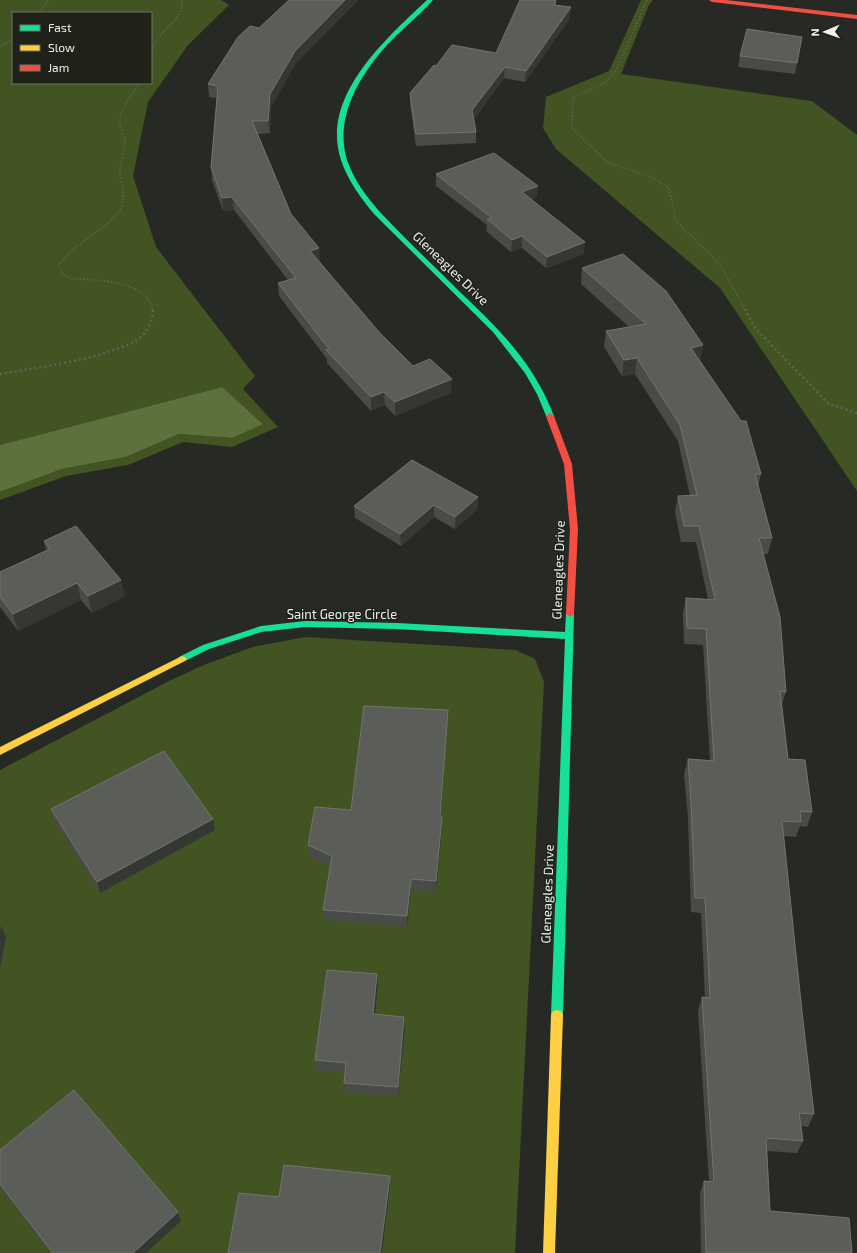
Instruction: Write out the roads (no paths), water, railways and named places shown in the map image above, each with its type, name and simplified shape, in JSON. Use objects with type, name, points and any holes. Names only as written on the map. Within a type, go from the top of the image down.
[{"type":"street","name":"Gleneagles Drive","points":[[430,0],[367,65],[351,90],[343,108],[340,126],[340,145],[345,164],[360,194],[375,213],[499,333],[529,374],[549,412],[568,464],[574,530],[568,636],[549,1253]]},
{"type":"street","points":[[712,0],[857,17]]},
{"type":"street","name":"Saint George Circle","points":[[0,751],[206,647],[261,630],[305,624],[397,626],[568,636]]}]
